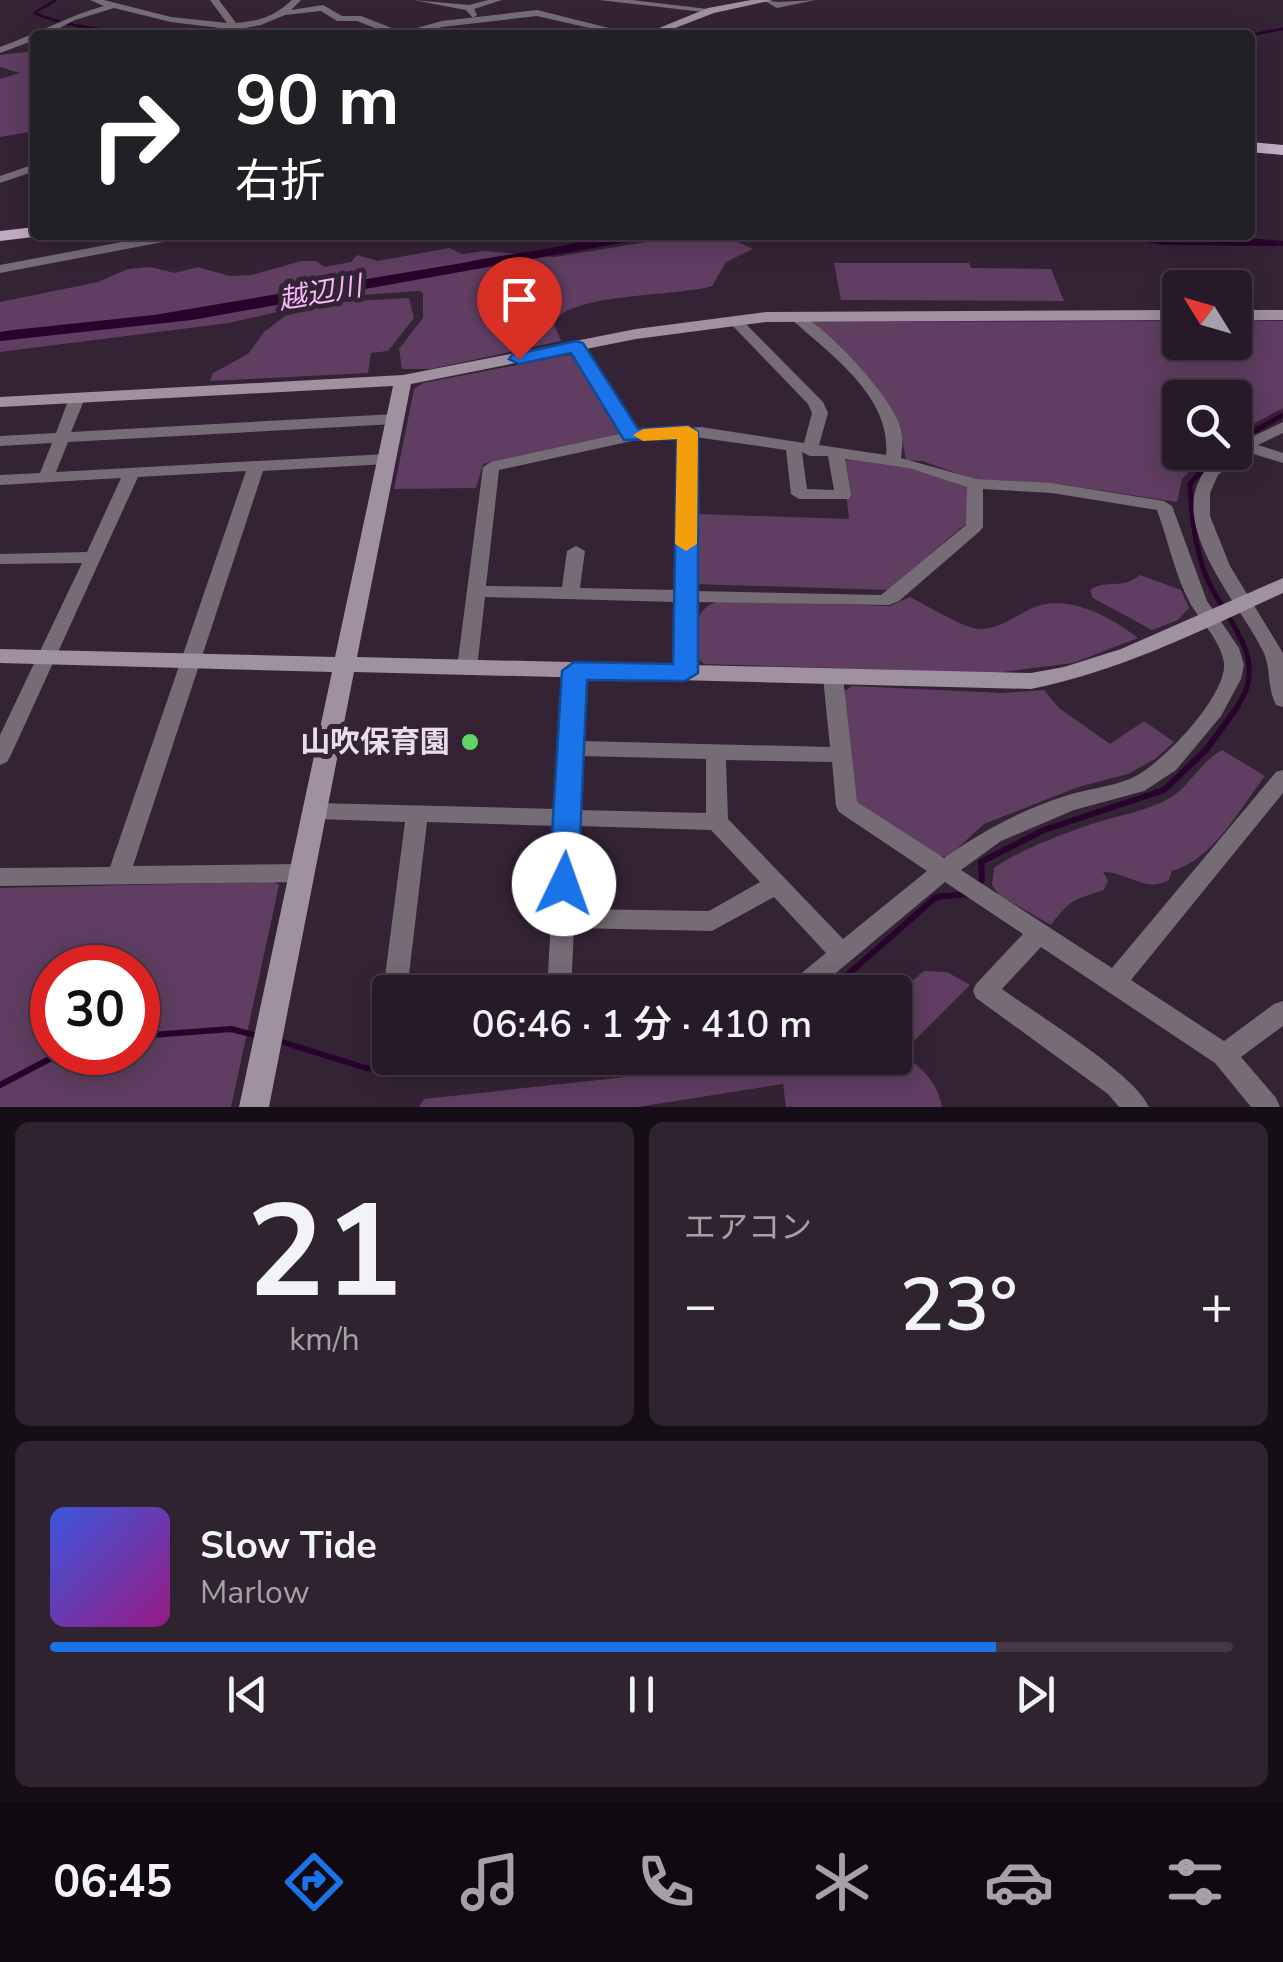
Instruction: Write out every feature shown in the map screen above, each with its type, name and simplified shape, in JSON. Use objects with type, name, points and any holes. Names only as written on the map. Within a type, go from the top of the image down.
[{"type":"main road","points":[[1255,147],[1283,150]]},
{"type":"main road","points":[[0,236],[30,233]]},
{"type":"street","points":[[94,0],[187,22],[256,25],[287,13],[323,8],[340,19],[358,18],[388,30]]},
{"type":"street","points":[[214,0],[238,30]]},
{"type":"street","points":[[287,13],[297,0]]},
{"type":"street","points":[[417,0],[469,8],[498,0]]},
{"type":"street","points":[[604,0],[712,10]]},
{"type":"street","points":[[659,30],[712,10],[767,0],[777,6],[812,0]]},
{"type":"street","points":[[49,30],[72,18],[114,6]]},
{"type":"street","points":[[469,8],[475,20]]},
{"type":"street","points":[[418,30],[537,13],[610,30]]},
{"type":"street","points":[[0,50],[30,39]]},
{"type":"street","points":[[0,180],[30,169]]},
{"type":"street","points":[[0,269],[153,240]]},
{"type":"street","points":[[0,402],[403,380],[734,320],[796,316],[1162,315]]},
{"type":"street","points":[[1252,315],[1283,315]]},
{"type":"street","points":[[796,316],[854,371],[885,413],[892,424],[892,461]]},
{"type":"street","points":[[734,320],[816,402],[820,412],[802,450],[799,494],[843,496],[836,454]]},
{"type":"street","points":[[576,346],[632,436]]},
{"type":"street","points":[[254,1107],[403,380]]},
{"type":"street","points":[[46,478],[77,398]]},
{"type":"street","points":[[0,441],[395,420]]},
{"type":"street","points":[[1252,442],[1283,427]]},
{"type":"street","points":[[685,673],[688,432]]},
{"type":"street","points":[[467,668],[490,467],[632,436],[688,432],[892,461],[976,484],[1052,488],[1164,506],[1198,600],[1226,610],[1280,659],[1283,700]]},
{"type":"street","points":[[1252,448],[1283,458]]},
{"type":"street","points":[[0,480],[388,459]]},
{"type":"street","points":[[119,874],[256,466]]},
{"type":"street","points":[[815,975],[841,952],[952,875],[993,836],[1068,803],[1137,785],[1169,765],[1211,716],[1231,679],[1234,665],[1220,569],[1202,498],[1210,475],[1216,470]]},
{"type":"street","points":[[0,757],[132,473]]},
{"type":"street","points":[[475,591],[882,601],[893,597],[974,527],[976,484]]},
{"type":"street","points":[[570,593],[576,551]]},
{"type":"street","points":[[0,559],[91,557]]},
{"type":"street","points":[[0,656],[990,683],[1071,676],[1116,662],[1283,585]]},
{"type":"street","points":[[560,975],[574,671]]},
{"type":"street","points":[[833,677],[848,806],[1224,1055],[1267,1107]]},
{"type":"street","points":[[569,748],[840,755]]},
{"type":"street","points":[[716,754],[717,822],[841,952]]},
{"type":"street","points":[[1115,982],[1283,778]]},
{"type":"street","points":[[317,810],[416,816],[567,816],[717,822]]},
{"type":"street","points":[[396,975],[416,816]]},
{"type":"street","points":[[0,877],[303,874]]},
{"type":"street","points":[[562,918],[712,921],[775,885]]},
{"type":"street","points":[[1040,932],[985,990],[1117,1086],[1136,1107]]},
{"type":"street","points":[[1224,1055],[1283,1012]]},
{"type":"shaded area","points":[[30,52],[30,132],[0,137],[0,79],[20,73],[0,67],[0,55]]},
{"type":"shaded area","points":[[659,240],[733,240],[753,249],[726,262],[712,286],[582,305],[553,322],[561,341],[431,369],[402,369],[399,349],[423,318],[423,293],[419,291],[346,296],[229,323],[0,352],[0,302],[98,282],[128,269],[150,267],[175,273],[198,267],[229,276],[252,275],[301,261],[316,261],[325,267],[351,262],[357,255],[378,261],[449,248],[462,254],[485,251],[555,257]]},
{"type":"shaded area","points":[[834,263],[969,263],[971,268],[1051,269],[1064,301],[841,300]]},
{"type":"shaded area","points":[[409,298],[414,318],[388,351],[371,353],[368,373],[210,381],[213,373],[248,354],[264,332],[285,316],[339,302]]},
{"type":"shaded area","points":[[1252,320],[1283,321],[1283,408],[1252,425],[1252,380],[1162,380],[1162,470],[1191,470],[1182,479],[1177,502],[1059,484],[973,479],[922,461],[906,460],[899,426],[810,322],[1162,321],[1162,360],[1252,360]]},
{"type":"shaded area","points":[[575,357],[621,431],[618,434],[483,464],[476,488],[394,489],[414,389],[423,383]]},
{"type":"shaded area","points":[[842,461],[913,468],[963,485],[968,488],[968,522],[888,590],[694,584],[698,514],[849,519]]},
{"type":"shaded area","points":[[1140,575],[1181,590],[1189,608],[1178,620],[1152,630],[1093,598],[1090,590]]},
{"type":"shaded area","points":[[910,597],[955,621],[980,629],[1000,625],[1044,604],[1072,605],[1101,615],[1138,638],[1073,663],[995,673],[704,664],[695,656],[699,616],[718,601],[890,606]]},
{"type":"shaded area","points":[[852,686],[1003,693],[1044,690],[1059,708],[1110,744],[1144,721],[1174,742],[1155,759],[1128,774],[1078,787],[984,824],[948,857],[934,855],[854,800],[842,693]]},
{"type":"shaded area","points":[[1222,750],[1265,776],[1213,845],[1172,871],[1169,880],[1152,885],[1103,872],[1108,881],[1104,890],[1074,901],[1051,925],[999,895],[992,885],[994,868],[1016,855],[1071,831],[1170,798]]},
{"type":"shaded area","points":[[273,882],[279,885],[231,1107],[0,1107],[0,888]]},
{"type":"shaded area","points":[[924,971],[947,972],[970,985],[912,1043],[912,981]]},
{"type":"shaded area","points":[[912,1062],[933,1083],[942,1107],[786,1107],[783,1084],[638,1107],[419,1107],[424,1099],[644,1075],[912,1075]]},
{"type":"water","name":"越辺川","points":[[584,240],[638,240],[192,320],[0,341],[0,332],[154,315]]},
{"type":"water","points":[[1134,240],[1283,241],[1283,246],[1165,245]]},
{"type":"waterway","points":[[56,0],[34,13],[79,26],[128,30]]},
{"type":"waterway","points":[[176,30],[223,28]]},
{"type":"waterway","points":[[234,29],[242,30]]},
{"type":"waterway","points":[[1255,34],[1283,29]]},
{"type":"waterway","points":[[1252,432],[1283,415]]},
{"type":"waterway","points":[[1202,470],[1190,484],[1195,537],[1210,586],[1247,654],[1246,689],[1236,708]]},
{"type":"waterway","points":[[976,886],[982,880],[981,862],[1044,830],[1164,790],[1206,750],[1238,706]]},
{"type":"waterway","points":[[847,975],[936,897],[968,894]]},
{"type":"waterway","points":[[160,1034],[231,1029],[258,1036]]},
{"type":"waterway","points":[[279,1041],[372,1069]]},
{"type":"waterway","points":[[0,1085],[30,1069]]},
{"type":"slow traffic","points":[[643,435],[688,432],[686,544]]},
{"type":"place","name":"山吹保育園","points":[[470,742]]},
{"type":"route","points":[[519,359],[576,346],[632,436],[688,432],[685,673],[574,671],[564,884]]}]
